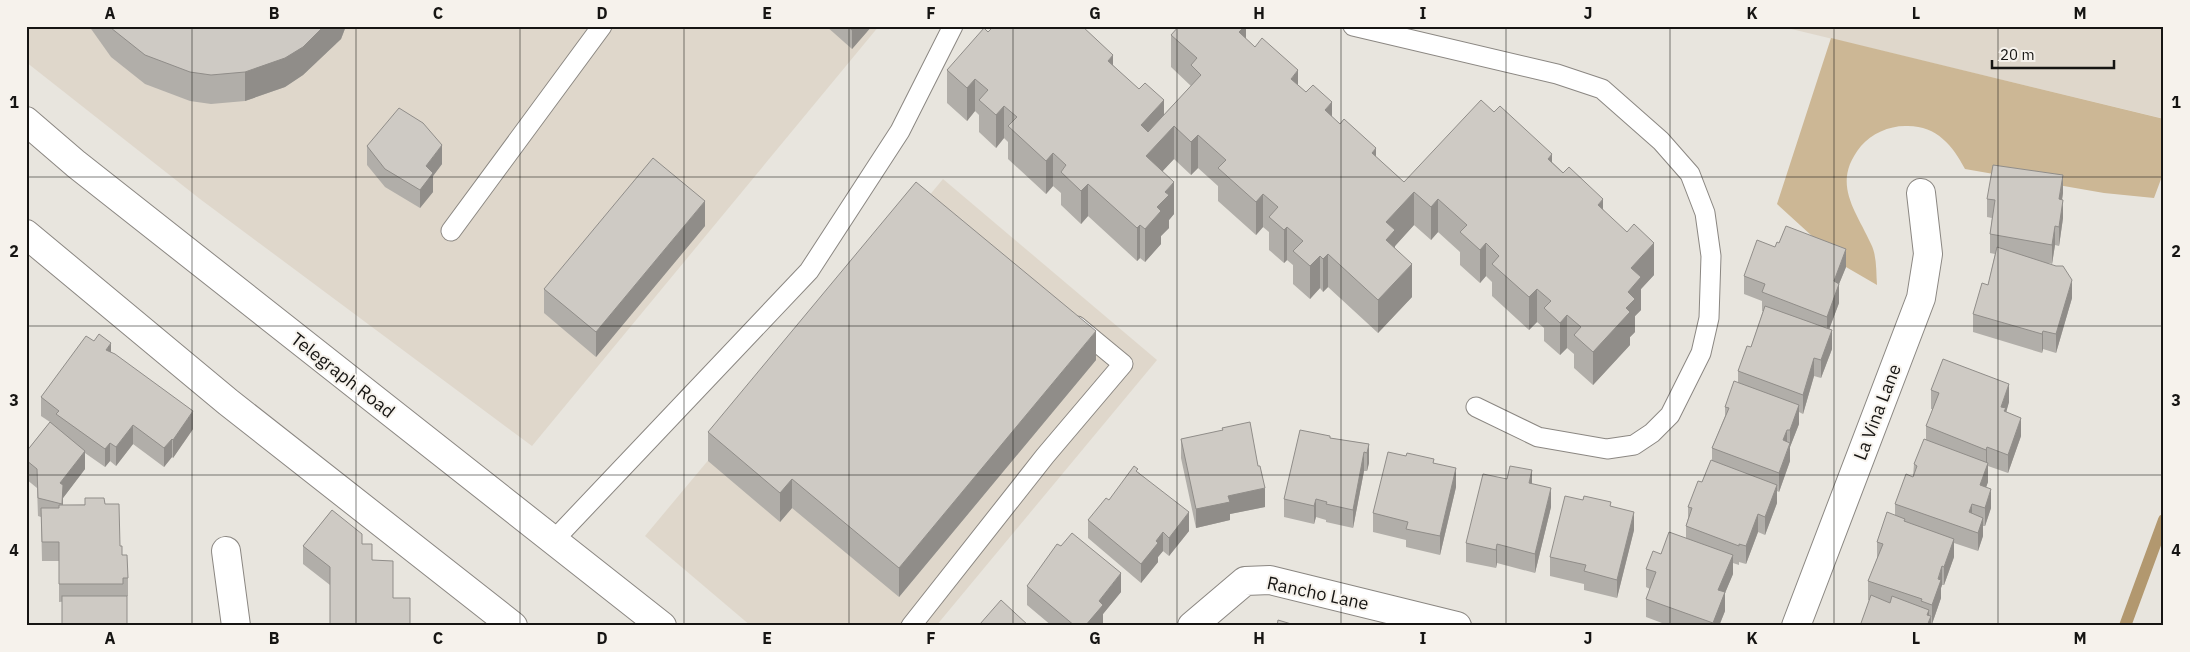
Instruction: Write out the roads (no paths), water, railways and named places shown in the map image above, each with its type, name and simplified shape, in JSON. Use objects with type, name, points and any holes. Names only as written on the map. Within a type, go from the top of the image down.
[{"type":"main road","name":"Telegraph Road","points":[[26,121],[76,164],[662,626]]},
{"type":"main road","name":"La Vina Lane","points":[[1796,626],[1921,298],[1928,254],[1921,193]]},
{"type":"main road","points":[[26,234],[228,402],[513,626]]},
{"type":"main road","points":[[226,551],[236,626]]},
{"type":"main road","name":"Rancho Lane","points":[[1192,626],[1245,581],[1270,580],[1457,626]]},
{"type":"lane","points":[[452,231],[602,26]]},
{"type":"lane","points":[[553,540],[809,271],[900,131],[953,26]]},
{"type":"lane","points":[[1353,26],[1557,74],[1602,89],[1661,140],[1690,174],[1705,213],[1710,256],[1709,318],[1701,353],[1670,415],[1652,433],[1634,445],[1606,449],[1538,437],[1476,407]]},
{"type":"lane","points":[[911,626],[1045,456],[1123,364],[1062,314]]},
{"type":"waterway","points":[[2125,626],[2164,520]]}]
